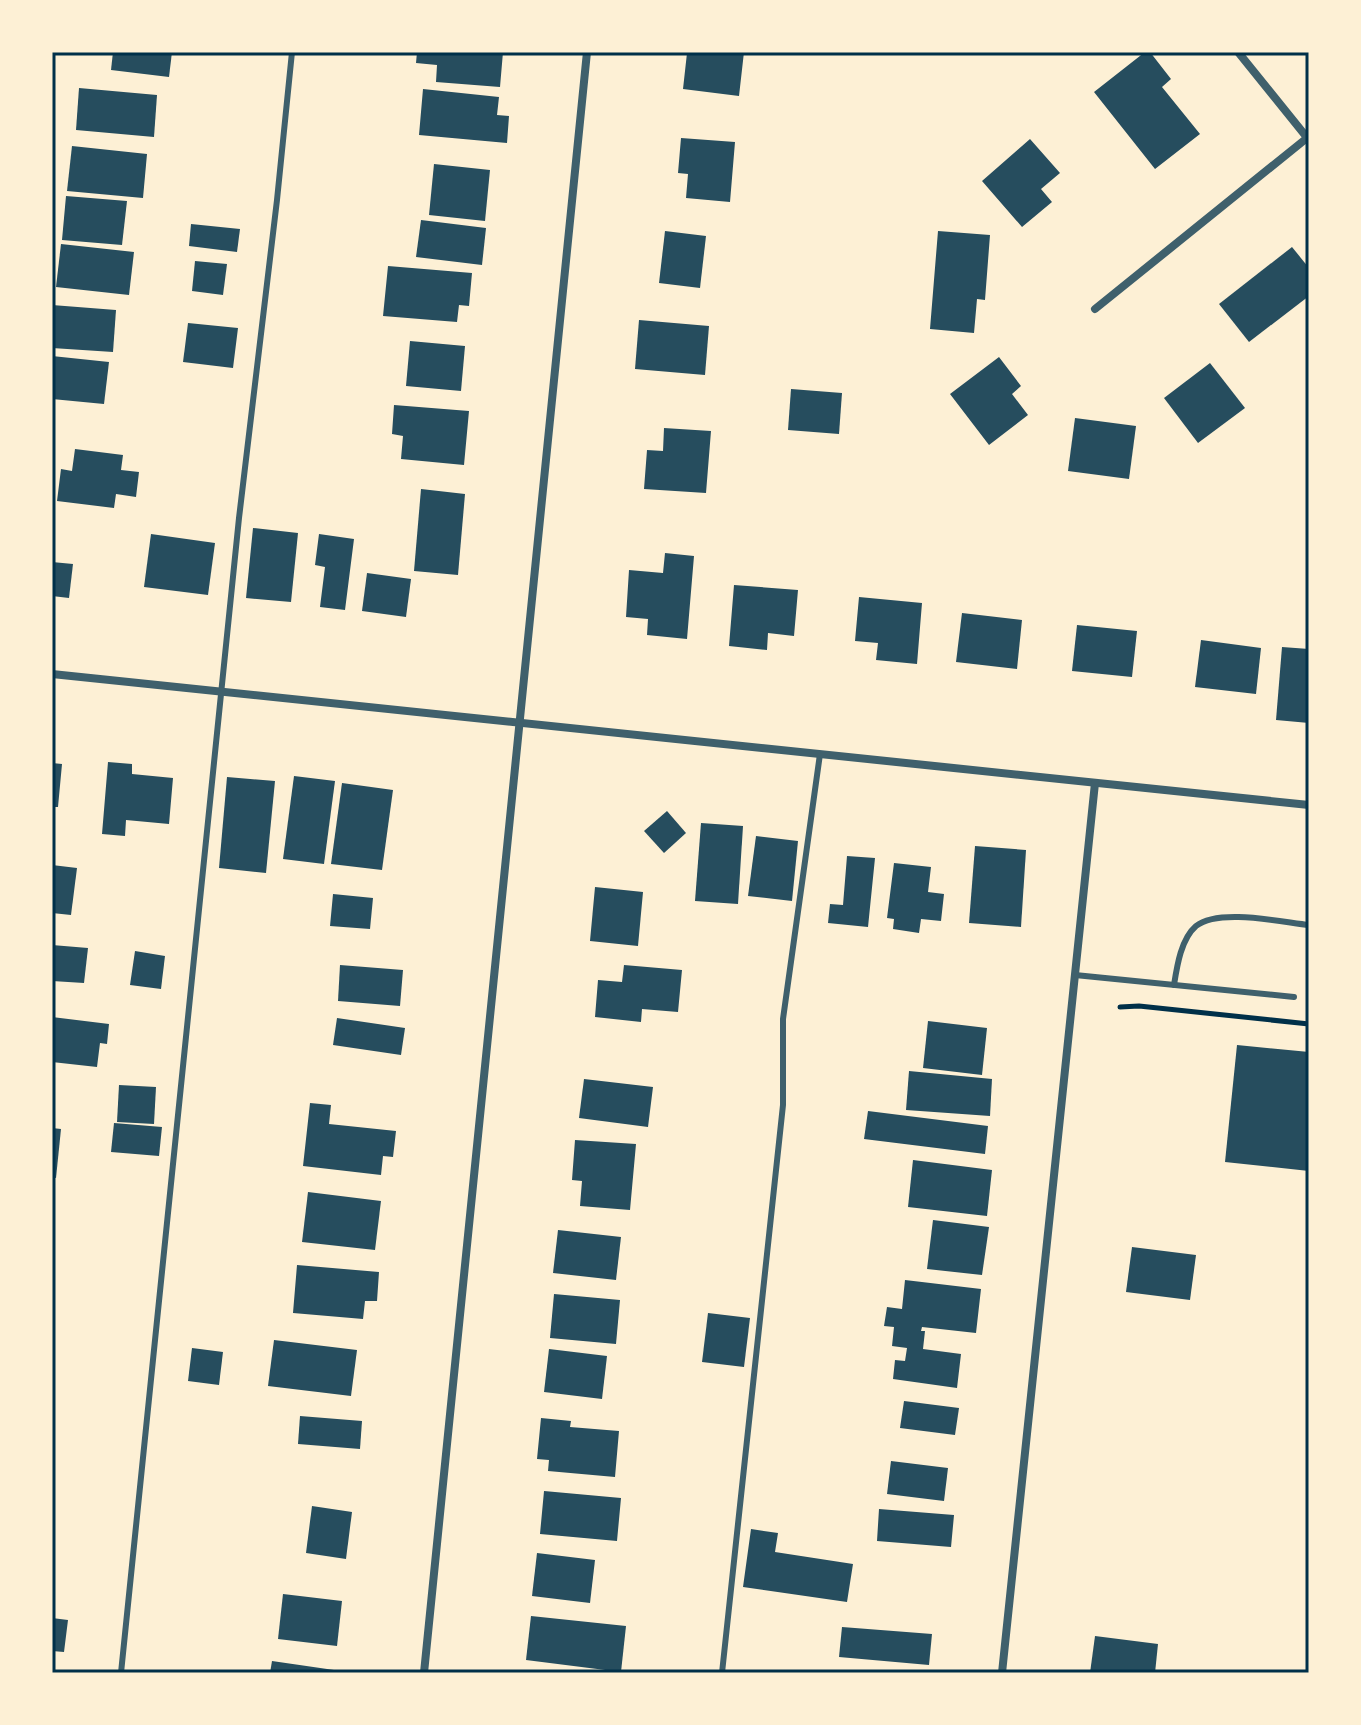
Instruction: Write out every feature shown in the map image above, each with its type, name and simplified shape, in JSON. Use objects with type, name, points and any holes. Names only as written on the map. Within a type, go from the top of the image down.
[{"type":"street","points":[[424,1673],[587,52]]},
{"type":"street","points":[[1095,309],[1308,139],[1238,52]]},
{"type":"street","points":[[52,674],[1309,805]]},
{"type":"street","points":[[1002,1673],[1095,783]]},
{"type":"lane","points":[[121,1673],[222,692],[292,52]]},
{"type":"lane","points":[[722,1673],[783,1105],[783,1019],[820,754]]},
{"type":"lane","points":[[1174,985],[1188,935],[1198,924],[1237,917],[1309,925]]},
{"type":"lane","points":[[1075,975],[1294,997]]},
{"type":"path","points":[[1120,1007],[1139,1006],[1309,1024]]},
{"type":"building","points":[[113,52],[172,52],[169,77],[111,70]]},
{"type":"building","points":[[417,52],[503,52],[500,87],[436,82],[437,65],[416,63]]},
{"type":"building","points":[[697,52],[744,52],[739,96],[683,89],[687,53],[697,55]]},
{"type":"building","points":[[1145,52],[1150,52],[1171,79],[1162,87],[1200,134],[1155,169],[1094,92]]},
{"type":"building","points":[[79,88],[157,95],[154,137],[76,130]]},
{"type":"building","points":[[423,89],[499,97],[497,115],[509,116],[507,143],[419,135]]},
{"type":"building","points":[[681,138],[735,142],[730,202],[686,198],[688,174],[678,173]]},
{"type":"building","points":[[1030,139],[1060,173],[1041,189],[1052,202],[1022,227],[982,181]]},
{"type":"building","points":[[72,146],[147,154],[143,198],[67,191]]},
{"type":"building","points":[[434,164],[490,170],[485,221],[429,215]]},
{"type":"building","points":[[66,196],[127,201],[122,245],[62,240]]},
{"type":"building","points":[[421,220],[486,228],[482,265],[416,257]]},
{"type":"building","points":[[191,224],[240,229],[237,252],[189,246]]},
{"type":"building","points":[[665,231],[706,236],[700,288],[659,283]]},
{"type":"building","points":[[938,231],[990,235],[985,300],[977,299],[974,333],[930,329]]},
{"type":"building","points":[[61,244],[134,252],[129,295],[56,287]]},
{"type":"building","points":[[1292,247],[1309,268],[1309,296],[1249,342],[1219,304]]},
{"type":"building","points":[[195,261],[227,264],[223,295],[192,291]]},
{"type":"building","points":[[388,266],[472,273],[469,306],[459,305],[457,322],[383,316]]},
{"type":"building","points":[[52,305],[116,310],[113,352],[52,348]]},
{"type":"building","points":[[639,320],[709,326],[705,375],[635,369]]},
{"type":"building","points":[[188,323],[238,328],[233,368],[183,362]]},
{"type":"building","points":[[410,341],[465,346],[461,391],[406,386]]},
{"type":"building","points":[[52,356],[109,362],[104,404],[52,399]]},
{"type":"building","points":[[999,357],[1021,386],[1012,394],[1028,415],[989,445],[950,394]]},
{"type":"building","points":[[1210,363],[1245,408],[1198,443],[1164,398]]},
{"type":"building","points":[[791,389],[842,393],[839,434],[788,430]]},
{"type":"building","points":[[394,405],[469,411],[464,465],[401,459],[403,436],[392,434]]},
{"type":"building","points":[[1075,418],[1136,426],[1129,479],[1068,471]]},
{"type":"building","points":[[664,428],[711,431],[706,493],[644,489],[647,450],[663,451]]},
{"type":"building","points":[[75,449],[123,455],[121,470],[139,472],[136,497],[116,494],[114,508],[57,501],[61,469],[72,471]]},
{"type":"building","points":[[421,489],[465,494],[458,575],[414,571]]},
{"type":"building","points":[[253,528],[298,533],[291,602],[246,598]]},
{"type":"building","points":[[151,534],[215,543],[208,595],[144,587]]},
{"type":"building","points":[[319,534],[354,539],[345,610],[320,607],[325,567],[315,565]]},
{"type":"building","points":[[665,553],[694,556],[687,639],[647,635],[648,619],[626,617],[629,570],[663,573]]},
{"type":"building","points":[[52,562],[73,564],[69,598],[52,596]]},
{"type":"building","points":[[367,573],[411,579],[406,617],[362,611]]},
{"type":"building","points":[[734,585],[798,590],[794,636],[768,633],[767,650],[729,646]]},
{"type":"building","points":[[859,597],[922,603],[917,664],[876,660],[878,643],[855,641]]},
{"type":"building","points":[[962,613],[1022,620],[1017,669],[956,662]]},
{"type":"building","points":[[1077,625],[1137,631],[1132,677],[1072,671]]},
{"type":"building","points":[[1201,640],[1261,648],[1256,694],[1195,687]]},
{"type":"building","points":[[1282,647],[1309,649],[1309,723],[1276,720]]},
{"type":"building","points":[[108,762],[132,764],[132,774],[173,778],[169,824],[126,820],[125,836],[102,834]]},
{"type":"building","points":[[52,763],[62,764],[58,807],[52,807]]},
{"type":"building","points":[[294,776],[335,781],[324,864],[283,859]]},
{"type":"building","points":[[227,777],[275,781],[266,873],[219,868]]},
{"type":"building","points":[[342,783],[393,790],[382,870],[331,864]]},
{"type":"building","points":[[667,811],[686,833],[664,853],[644,831]]},
{"type":"building","points":[[701,823],[743,826],[738,904],[695,901]]},
{"type":"building","points":[[756,836],[798,841],[792,901],[748,896]]},
{"type":"building","points":[[975,846],[1026,850],[1021,927],[969,923]]},
{"type":"building","points":[[847,856],[875,858],[868,927],[828,923],[830,904],[843,905]]},
{"type":"building","points":[[894,863],[931,867],[928,892],[944,894],[941,921],[921,919],[919,933],[893,929],[894,919],[887,918]]},
{"type":"building","points":[[52,865],[77,868],[71,915],[52,913]]},
{"type":"building","points":[[595,887],[643,892],[638,946],[590,941]]},
{"type":"building","points":[[333,894],[373,898],[370,929],[330,926]]},
{"type":"building","points":[[52,945],[88,948],[84,983],[52,981]]},
{"type":"building","points":[[135,951],[165,956],[161,989],[130,985]]},
{"type":"building","points":[[340,965],[403,970],[400,1006],[338,1001]]},
{"type":"building","points":[[624,965],[682,970],[678,1012],[642,1009],[641,1022],[595,1017],[598,980],[622,982]]},
{"type":"building","points":[[52,1017],[109,1024],[107,1044],[100,1043],[97,1067],[52,1062]]},
{"type":"building","points":[[337,1018],[405,1028],[401,1055],[333,1045]]},
{"type":"building","points":[[928,1021],[987,1028],[982,1075],[923,1068]]},
{"type":"building","points":[[1237,1045],[1309,1052],[1309,1171],[1225,1162]]},
{"type":"building","points":[[909,1071],[992,1079],[990,1116],[906,1110]]},
{"type":"building","points":[[584,1079],[653,1087],[648,1127],[579,1118]]},
{"type":"building","points":[[119,1085],[156,1087],[154,1124],[117,1122]]},
{"type":"building","points":[[310,1103],[331,1105],[329,1124],[396,1131],[393,1157],[383,1156],[381,1175],[303,1166]]},
{"type":"building","points":[[868,1111],[988,1126],[985,1154],[864,1139]]},
{"type":"building","points":[[114,1123],[162,1127],[159,1156],[111,1152]]},
{"type":"building","points":[[52,1128],[61,1129],[56,1178],[52,1177]]},
{"type":"building","points":[[575,1140],[636,1144],[630,1210],[580,1206],[582,1181],[572,1180]]},
{"type":"building","points":[[913,1160],[992,1170],[987,1216],[908,1207]]},
{"type":"building","points":[[308,1192],[381,1201],[375,1250],[302,1242]]},
{"type":"building","points":[[933,1220],[989,1227],[982,1275],[927,1269]]},
{"type":"building","points":[[558,1230],[621,1237],[616,1280],[553,1273]]},
{"type":"building","points":[[1132,1247],[1196,1255],[1190,1300],[1126,1292]]},
{"type":"building","points":[[297,1265],[379,1272],[377,1301],[365,1301],[363,1319],[293,1313]]},
{"type":"building","points":[[905,1280],[981,1289],[976,1333],[922,1327],[921,1331],[925,1331],[923,1349],[961,1354],[957,1388],[893,1379],[895,1360],[905,1361],[907,1348],[892,1346],[894,1327],[884,1326],[887,1307],[902,1309]]},
{"type":"building","points":[[554,1294],[620,1300],[616,1344],[550,1338]]},
{"type":"building","points":[[708,1313],[750,1318],[744,1367],[702,1362]]},
{"type":"building","points":[[274,1340],[357,1350],[351,1396],[268,1386]]},
{"type":"building","points":[[192,1348],[223,1352],[219,1385],[188,1381]]},
{"type":"building","points":[[549,1349],[607,1356],[602,1399],[544,1392]]},
{"type":"building","points":[[904,1401],[959,1408],[955,1435],[900,1428]]},
{"type":"building","points":[[300,1416],[362,1421],[360,1449],[298,1444]]},
{"type":"building","points":[[541,1418],[571,1421],[570,1427],[619,1431],[615,1477],[548,1471],[549,1460],[537,1459]]},
{"type":"building","points":[[891,1461],[948,1468],[944,1501],[887,1494]]},
{"type":"building","points":[[544,1491],[621,1498],[617,1541],[540,1534]]},
{"type":"building","points":[[312,1506],[352,1512],[346,1559],[306,1553]]},
{"type":"building","points":[[879,1509],[954,1515],[951,1547],[877,1541]]},
{"type":"building","points":[[751,1529],[778,1533],[775,1552],[853,1564],[847,1602],[743,1587]]},
{"type":"building","points":[[537,1553],[595,1560],[590,1603],[532,1596]]},
{"type":"building","points":[[283,1594],[342,1601],[337,1646],[278,1639]]},
{"type":"building","points":[[531,1616],[626,1626],[621,1672],[526,1660]]},
{"type":"building","points":[[52,1618],[68,1620],[64,1652],[52,1651]]},
{"type":"building","points":[[842,1627],[932,1634],[929,1665],[839,1657]]},
{"type":"building","points":[[1095,1636],[1158,1644],[1155,1673],[1090,1673]]},
{"type":"building","points":[[272,1661],[334,1670],[334,1673],[270,1673]]}]
